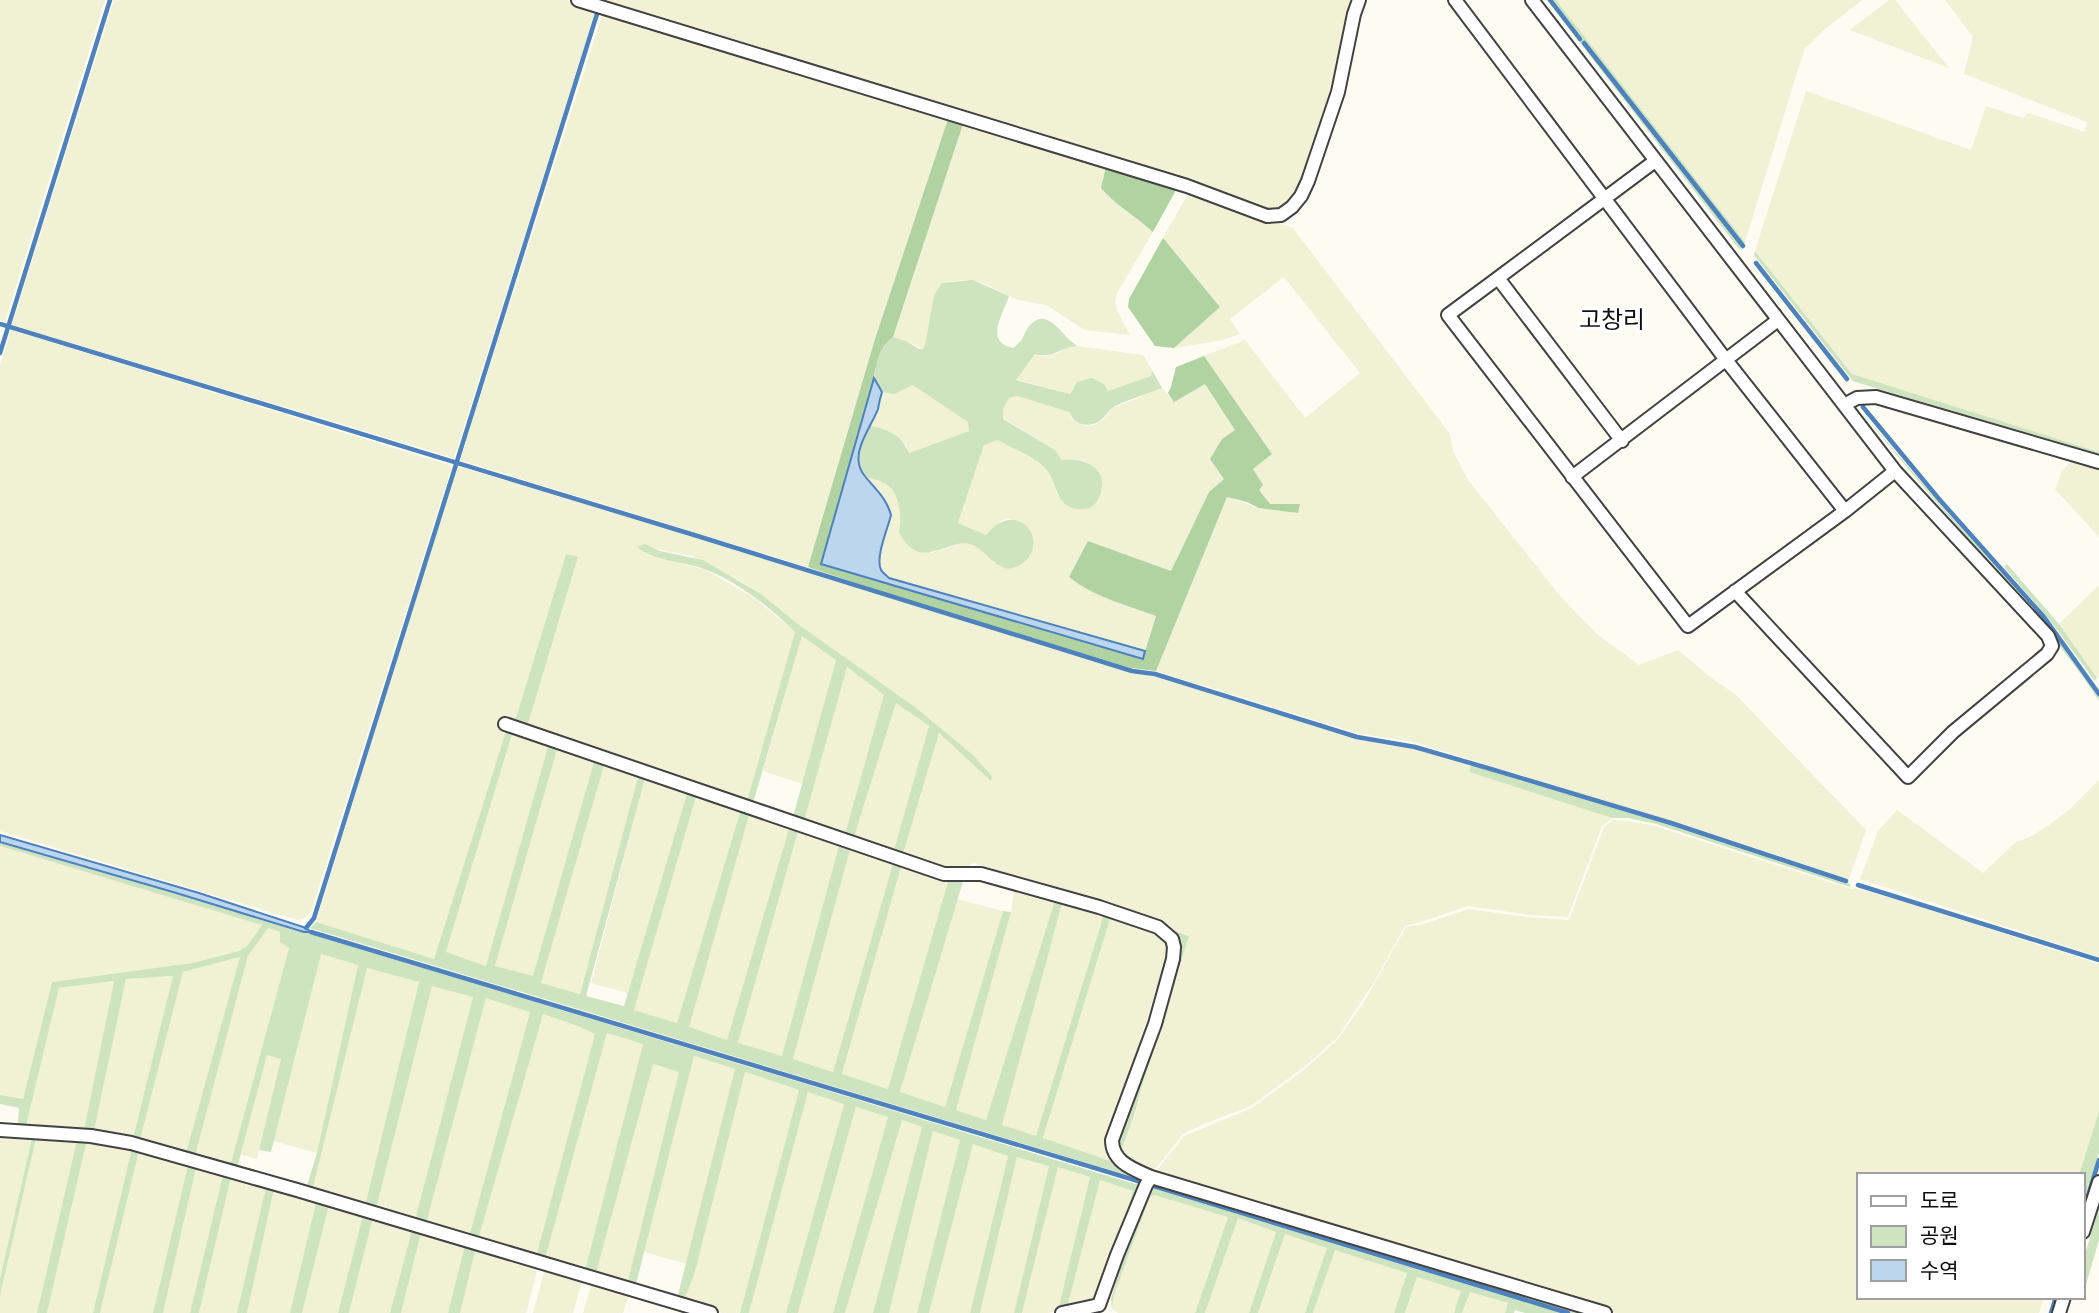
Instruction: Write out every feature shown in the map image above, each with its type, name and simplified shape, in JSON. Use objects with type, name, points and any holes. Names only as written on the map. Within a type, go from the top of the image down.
[{"type":"street","points":[[578,0],[1187,186],[1267,216],[1281,215],[1292,206],[1301,196],[1308,181],[1338,92],[1359,0]]},
{"type":"street","points":[[1455,0],[1726,360],[1845,512]]},
{"type":"street","points":[[1532,0],[1895,471],[2048,636],[2052,646],[2047,654],[1953,732],[1908,778],[1735,591]]},
{"type":"street","points":[[1656,161],[1448,315],[1572,478],[1688,626],[1845,512],[1895,471]]},
{"type":"street","points":[[1498,278],[1622,440]]},
{"type":"street","points":[[1572,478],[1778,320]]},
{"type":"street","points":[[1844,405],[1857,398],[1876,397],[2099,463]]},
{"type":"street","points":[[505,724],[944,874],[981,874],[1099,907],[1158,927],[1172,939],[1173,959],[1155,1024],[1112,1140],[1112,1149],[1120,1161],[1151,1177],[1605,1313]]},
{"type":"street","points":[[0,1130],[91,1136],[131,1143],[711,1313]]},
{"type":"street","points":[[1062,1313],[1105,1309],[1122,1243],[1151,1177]]},
{"type":"street","points":[[2085,1227],[2099,1182]]},
{"type":"green space","points":[[0,0],[105,0],[5,322],[0,320]]},
{"type":"green space","points":[[114,0],[566,0],[596,9],[454,458],[12,325]]},
{"type":"green space","points":[[592,0],[1355,0],[1334,92],[1298,192],[1284,207],[1260,209],[954,108]]},
{"type":"green space","points":[[1547,0],[1556,0],[1745,242],[1740,250]]},
{"type":"green space","points":[[1556,0],[1862,0],[1804,50],[1745,242]]},
{"type":"green space","points":[[1889,0],[1895,0],[1949,68],[1850,30]]},
{"type":"green space","points":[[1945,0],[2099,0],[2099,452],[1852,374],[1755,251],[1806,91],[1971,150],[1986,106],[2023,118],[2028,113],[2085,132],[2087,122],[1964,74],[1973,37]]},
{"type":"green space","points":[[603,12],[949,116],[875,339],[808,567],[460,460]]},
{"type":"green space","points":[[949,116],[964,121],[893,337],[884,346],[877,361],[821,564],[1143,658],[1156,616],[1100,595],[1069,577],[1088,541],[1171,571],[1209,492],[1224,479],[1210,459],[1222,439],[1235,430],[1205,384],[1174,402],[1168,393],[1176,367],[1204,356],[1272,454],[1253,469],[1263,485],[1259,490],[1270,504],[1300,504],[1298,513],[1259,508],[1227,497],[1156,671],[1131,668],[808,567],[875,339]]},
{"type":"green space","points":[[964,121],[1106,166],[1102,180],[1153,232],[1117,293],[1117,311],[1130,335],[1085,330],[1046,305],[1018,300],[981,282],[962,280],[942,283],[934,295],[923,349],[893,337]]},
{"type":"green space","points":[[1106,166],[1177,188],[1153,232],[1101,188]]},
{"type":"green space","points":[[1188,194],[1293,228],[1450,434],[1453,451],[1468,480],[1561,597],[1598,635],[1639,665],[1678,650],[1735,694],[1866,830],[1849,879],[1413,742],[1360,734],[1156,671],[1227,497],[1259,508],[1299,504],[1270,504],[1258,490],[1253,469],[1272,454],[1204,356],[1245,340],[1305,418],[1360,373],[1284,277],[1230,319],[1240,334],[1223,340],[1174,348],[1220,307],[1163,238]]},
{"type":"green space","points":[[1163,238],[1220,307],[1174,348],[1155,346],[1128,307],[1129,299]]},
{"type":"green space","points":[[1755,251],[1852,374],[2099,452],[2099,456],[1853,381],[1754,255]]},
{"type":"green space","points":[[973,280],[1009,296],[997,333],[1004,345],[1013,348],[1030,325],[1045,319],[1053,323],[1077,346],[1047,355],[1035,354],[1016,380],[1070,394],[1077,382],[1092,378],[1104,384],[1108,391],[1151,376],[1152,370],[1162,388],[1115,406],[1100,421],[1090,425],[1075,421],[1069,412],[1017,396],[1009,398],[1003,409],[1003,419],[1055,450],[1062,460],[1079,460],[1093,466],[1098,471],[1102,486],[1093,506],[1084,509],[1072,508],[1061,499],[1049,473],[1039,463],[998,440],[984,445],[958,523],[986,535],[998,524],[1009,520],[1019,521],[1027,526],[1034,544],[1031,554],[1023,563],[1013,568],[997,564],[968,544],[925,553],[912,548],[899,532],[900,513],[891,488],[865,476],[860,464],[860,451],[869,426],[894,434],[909,453],[969,431],[968,422],[913,385],[894,394],[882,392],[875,370],[880,354],[893,337],[923,349],[934,295],[942,283]]},
{"type":"green space","points":[[11,330],[452,466],[311,912],[303,919],[297,920],[0,831],[0,365]]},
{"type":"green space","points":[[1077,346],[1143,355],[1152,370],[1151,376],[1108,392],[1072,388],[1070,394],[1015,379],[1035,354],[1044,356],[1061,352],[1066,347]]},
{"type":"green space","points":[[1205,383],[1235,430],[1224,479],[1209,492],[1171,571],[1088,541],[1105,598],[1156,616],[1145,651],[889,578],[881,571],[879,559],[889,524],[865,476],[890,487],[931,553],[963,543],[975,545],[985,551],[994,563],[1023,563],[1034,547],[1020,521],[1002,520],[986,535],[958,523],[984,445],[998,440],[1031,458],[1053,478],[1057,494],[1095,467],[1085,461],[1062,460],[1055,450],[1003,418],[1003,409],[1009,398],[1017,396],[1069,412],[1071,418],[1086,426],[1095,425],[1104,419],[1111,409],[1162,388],[1174,401]]},
{"type":"green space","points":[[913,385],[969,422],[969,431],[909,453],[906,444],[889,431],[869,426],[882,392],[894,394]]},
{"type":"green space","points":[[1864,415],[2046,625],[2082,672],[2099,701],[2040,622]]},
{"type":"green space","points":[[2070,462],[2099,470],[2099,537],[2055,489],[2062,471]]},
{"type":"green space","points":[[457,466],[1132,672],[1155,676],[1357,738],[1415,748],[1471,765],[1469,772],[1612,818],[1602,826],[1568,917],[1529,915],[1468,906],[1405,926],[1376,979],[1337,1038],[1304,1067],[1251,1106],[1183,1134],[1153,1172],[1121,1153],[1136,1113],[1189,936],[1083,897],[974,863],[961,869],[953,869],[903,854],[939,733],[991,780],[992,776],[973,755],[915,707],[798,624],[761,594],[692,556],[652,548],[648,555],[706,570],[754,598],[796,632],[747,801],[528,724],[578,558],[566,554],[515,721],[506,718],[507,728],[434,959],[316,922]]},
{"type":"green space","points":[[645,544],[660,551],[703,560],[761,594],[798,624],[915,707],[973,755],[992,776],[991,781],[939,733],[903,854],[894,850],[929,726],[896,703],[854,837],[845,834],[884,695],[847,667],[804,821],[793,817],[836,660],[802,636],[753,803],[747,801],[795,632],[741,588],[704,569],[652,556],[637,547]]},
{"type":"green space","points":[[566,554],[578,557],[528,724],[515,721]]},
{"type":"green space","points":[[2007,564],[2059,624],[2097,678],[2095,681],[2052,623],[2004,567]]},
{"type":"green space","points":[[2099,585],[2099,676],[2097,678],[2059,624]]},
{"type":"green space","points":[[802,636],[836,660],[803,784],[763,771]]},
{"type":"green space","points":[[846,667],[885,695],[845,834],[804,821]]},
{"type":"green space","points":[[896,703],[929,726],[894,850],[854,837]]},
{"type":"green space","points":[[507,728],[513,731],[446,952],[486,966],[549,743],[558,746],[495,966],[533,976],[595,758],[605,762],[541,983],[580,994],[639,773],[646,775],[586,996],[624,1006],[688,790],[697,793],[634,1010],[677,1023],[741,809],[750,812],[689,1027],[727,1040],[790,825],[799,828],[738,1043],[782,1056],[840,842],[851,846],[793,1059],[833,1072],[894,860],[902,864],[842,1074],[888,1089],[949,878],[964,878],[900,1092],[945,1107],[1003,911],[1011,912],[956,1110],[986,1120],[1056,897],[1063,900],[1002,1125],[1036,1136],[1104,914],[1111,916],[1043,1138],[1119,1164],[1142,1178],[1143,1183],[1113,1255],[1133,1191],[1100,1180],[1067,1308],[1058,1310],[1090,1177],[1058,1167],[1022,1313],[1014,1313],[1049,1166],[1017,1157],[980,1313],[970,1313],[1008,1156],[973,1144],[929,1313],[917,1313],[960,1140],[933,1131],[889,1313],[873,1313],[922,1127],[902,1120],[845,1313],[833,1313],[888,1117],[856,1107],[798,1313],[786,1313],[844,1104],[808,1092],[749,1313],[740,1313],[799,1090],[745,1072],[695,1272],[684,1301],[677,1299],[735,1069],[694,1056],[636,1284],[628,1281],[679,1072],[653,1064],[596,1273],[585,1270],[643,1044],[607,1033],[545,1259],[536,1257],[595,1034],[543,1014],[478,1240],[469,1237],[530,1012],[486,998],[426,1224],[415,1220],[473,997],[432,986],[376,1209],[365,1206],[419,982],[367,968],[312,1191],[306,1189],[317,1153],[358,965],[321,954],[271,1152],[259,1150],[281,1059],[267,1055],[237,1168],[230,1166],[289,948],[280,942],[280,932],[268,928],[248,956],[195,1156],[186,1153],[240,957],[183,972],[140,1140],[133,1138],[173,976],[126,979],[94,1131],[84,1130],[114,981],[59,988],[26,1126],[18,1125],[19,1108],[0,1104],[0,1095],[23,1099],[52,982],[192,963],[239,951],[247,946],[262,925],[0,846],[0,842],[1135,1184],[1138,1182],[1137,1178],[310,928],[316,922],[434,959]]},
{"type":"green space","points":[[513,731],[549,743],[487,966],[446,953]]},
{"type":"green space","points":[[558,746],[595,758],[533,977],[495,966]]},
{"type":"green space","points":[[605,762],[639,773],[580,994],[541,983]]},
{"type":"green space","points":[[1471,765],[1671,824],[1845,882],[1850,884],[1850,887],[1656,824],[1628,818],[1612,818],[1469,772]]},
{"type":"green space","points":[[646,775],[688,790],[628,993],[591,983]]},
{"type":"green space","points":[[2099,780],[2099,957],[1860,879],[1878,831],[1897,810],[1983,873],[2016,842],[2030,837],[2070,809]]},
{"type":"green space","points":[[697,793],[741,809],[677,1023],[634,1010]]},
{"type":"green space","points":[[750,812],[790,825],[727,1040],[688,1028]]},
{"type":"green space","points":[[1613,820],[1655,826],[2099,964],[2099,1111],[2080,1173],[1857,1173],[1857,1299],[2043,1299],[2039,1313],[1616,1313],[1156,1172],[1184,1136],[1252,1108],[1305,1069],[1338,1039],[1363,1004],[1406,927],[1421,925],[1468,909],[1569,920],[1604,827]]},
{"type":"green space","points":[[799,828],[840,842],[782,1057],[738,1043]]},
{"type":"green space","points":[[0,846],[262,925],[247,946],[240,951],[192,963],[52,982],[23,1099],[0,1095]]},
{"type":"green space","points":[[851,846],[894,860],[833,1072],[793,1059]]},
{"type":"green space","points":[[902,864],[949,878],[889,1089],[842,1075]]},
{"type":"green space","points":[[1015,887],[1056,897],[986,1120],[956,1110],[1011,912]]},
{"type":"green space","points":[[957,899],[1003,911],[945,1107],[900,1092]]},
{"type":"green space","points":[[1063,900],[1104,914],[1036,1137],[1002,1125]]},
{"type":"green space","points":[[1111,916],[1149,927],[1171,941],[1116,1117],[1119,1164],[1043,1139]]},
{"type":"green space","points":[[267,928],[280,932],[289,948],[230,1166],[195,1156],[248,956]]},
{"type":"green space","points":[[1175,931],[1189,936],[1121,1153],[1119,1137],[1178,950]]},
{"type":"green space","points":[[320,954],[358,965],[317,1153],[273,1141]]},
{"type":"green space","points":[[241,957],[186,1153],[140,1140],[183,972]]},
{"type":"green space","points":[[366,968],[419,982],[365,1206],[312,1191]]},
{"type":"green space","points":[[173,976],[133,1138],[94,1131],[126,979]]},
{"type":"green space","points":[[114,981],[84,1130],[26,1126],[59,988]]},
{"type":"green space","points":[[431,985],[473,997],[415,1220],[376,1209]]},
{"type":"green space","points":[[486,998],[530,1011],[469,1237],[426,1224]]},
{"type":"green space","points":[[542,1014],[596,1034],[536,1257],[478,1240]]},
{"type":"green space","points":[[607,1033],[643,1044],[585,1270],[545,1259]]},
{"type":"green space","points":[[267,1055],[281,1059],[257,1159],[239,1154]]},
{"type":"green space","points":[[693,1056],[735,1069],[687,1264],[644,1252]]},
{"type":"green space","points":[[652,1064],[679,1072],[628,1281],[596,1273]]},
{"type":"green space","points":[[744,1072],[799,1090],[740,1313],[722,1313],[684,1301],[695,1272]]},
{"type":"green space","points":[[808,1092],[844,1103],[786,1313],[749,1313]]},
{"type":"green space","points":[[856,1107],[888,1117],[833,1313],[798,1313]]},
{"type":"green space","points":[[2099,1111],[2099,1153],[2085,1198],[2085,1173],[2080,1173]]},
{"type":"green space","points":[[901,1120],[922,1127],[873,1313],[845,1313]]},
{"type":"green space","points":[[933,1131],[960,1140],[917,1313],[889,1313]]},
{"type":"green space","points":[[0,1136],[32,1138],[0,1279]]},
{"type":"green space","points":[[32,1138],[36,1138],[0,1296],[0,1279]]},
{"type":"green space","points":[[36,1138],[77,1140],[37,1313],[0,1313],[0,1296]]},
{"type":"green space","points":[[77,1140],[87,1140],[47,1313],[37,1313]]},
{"type":"green space","points":[[87,1140],[132,1148],[93,1313],[47,1313]]},
{"type":"green space","points":[[973,1144],[1008,1155],[970,1313],[929,1313]]},
{"type":"green space","points":[[132,1148],[139,1151],[100,1313],[93,1313]]},
{"type":"green space","points":[[139,1151],[188,1165],[153,1313],[100,1313]]},
{"type":"green space","points":[[1017,1156],[1049,1166],[1014,1313],[980,1313]]},
{"type":"green space","points":[[188,1165],[196,1168],[163,1313],[153,1313]]},
{"type":"green space","points":[[1058,1167],[1090,1176],[1058,1310],[1049,1313],[1022,1313]]},
{"type":"green space","points":[[196,1168],[223,1175],[190,1313],[163,1313]]},
{"type":"green space","points":[[223,1175],[231,1177],[199,1313],[190,1313]]},
{"type":"green space","points":[[231,1177],[266,1187],[237,1313],[199,1313]]},
{"type":"green space","points":[[1100,1180],[1133,1191],[1099,1299],[1067,1308]]},
{"type":"green space","points":[[1156,1185],[1593,1313],[1572,1313]]},
{"type":"green space","points":[[266,1187],[274,1189],[247,1313],[237,1313]]},
{"type":"green space","points":[[1154,1187],[1564,1313],[1525,1313],[1515,1310],[1514,1313],[1505,1313],[1508,1303],[1470,1292],[1462,1313],[1454,1313],[1461,1291],[1417,1277],[1405,1313],[1394,1313],[1407,1273],[1335,1250],[1313,1313],[1305,1313],[1327,1248],[1285,1234],[1258,1313],[1249,1313],[1276,1232],[1238,1218],[1205,1313],[1195,1313],[1228,1217],[1154,1195],[1150,1196],[1114,1295],[1112,1309],[1111,1299],[1129,1241],[1140,1211]]},
{"type":"green space","points":[[274,1189],[316,1202],[290,1313],[247,1313]]},
{"type":"green space","points":[[1150,1196],[1228,1216],[1195,1313],[1118,1313],[1112,1309],[1114,1295],[1133,1241]]},
{"type":"green space","points":[[316,1202],[329,1205],[302,1313],[290,1313]]},
{"type":"green space","points":[[329,1205],[363,1215],[338,1313],[302,1313]]},
{"type":"green space","points":[[2099,1208],[2099,1240],[2085,1288],[2085,1254]]},
{"type":"green space","points":[[363,1215],[373,1218],[349,1313],[338,1313]]},
{"type":"green space","points":[[373,1218],[412,1230],[390,1313],[349,1313]]},
{"type":"green space","points":[[1238,1218],[1276,1231],[1249,1313],[1205,1313]]},
{"type":"green space","points":[[412,1230],[421,1233],[401,1313],[390,1313]]},
{"type":"green space","points":[[421,1233],[465,1245],[448,1313],[401,1313]]},
{"type":"green space","points":[[1285,1234],[1328,1248],[1305,1313],[1258,1313]]},
{"type":"green space","points":[[465,1245],[476,1248],[460,1313],[448,1313]]},
{"type":"green space","points":[[476,1248],[538,1267],[526,1313],[460,1313]]},
{"type":"green space","points":[[1335,1249],[1407,1273],[1394,1313],[1313,1313]]},
{"type":"green space","points":[[545,1269],[582,1280],[573,1313],[533,1313]]},
{"type":"green space","points":[[1417,1277],[1462,1291],[1454,1313],[1405,1313]]},
{"type":"green space","points":[[592,1282],[629,1293],[623,1313],[583,1313]]},
{"type":"green space","points":[[1469,1292],[1508,1303],[1505,1313],[1462,1313]]},
{"type":"water","points":[[874,378],[882,392],[858,458],[864,475],[883,498],[891,515],[881,550],[882,572],[889,578],[1145,651],[1143,659],[821,564]]},
{"type":"water","points":[[0,835],[199,893],[306,928],[311,932],[0,842]]},
{"type":"waterway","points":[[0,353],[110,0]]},
{"type":"waterway","points":[[1550,0],[1580,39]]},
{"type":"waterway","points":[[306,928],[314,918],[597,14]]},
{"type":"waterway","points":[[1584,43],[1743,246]]},
{"type":"waterway","points":[[1756,263],[1847,379]]},
{"type":"waterway","points":[[0,324],[1132,671],[1155,674],[1357,737],[1415,747],[1491,769],[1671,823],[1846,881]]},
{"type":"waterway","points":[[1863,407],[1939,499],[2044,617],[2099,694]]},
{"type":"waterway","points":[[1858,885],[2099,960]]},
{"type":"waterway","points":[[311,932],[1138,1181]]},
{"type":"waterway","points":[[2088,1196],[2099,1160]]},
{"type":"waterway","points":[[1154,1186],[1568,1313]]},
{"type":"waterway","points":[[2051,1313],[2055,1299]]},
{"type":"district","name":"고창리","points":[[1612,321]]}]
